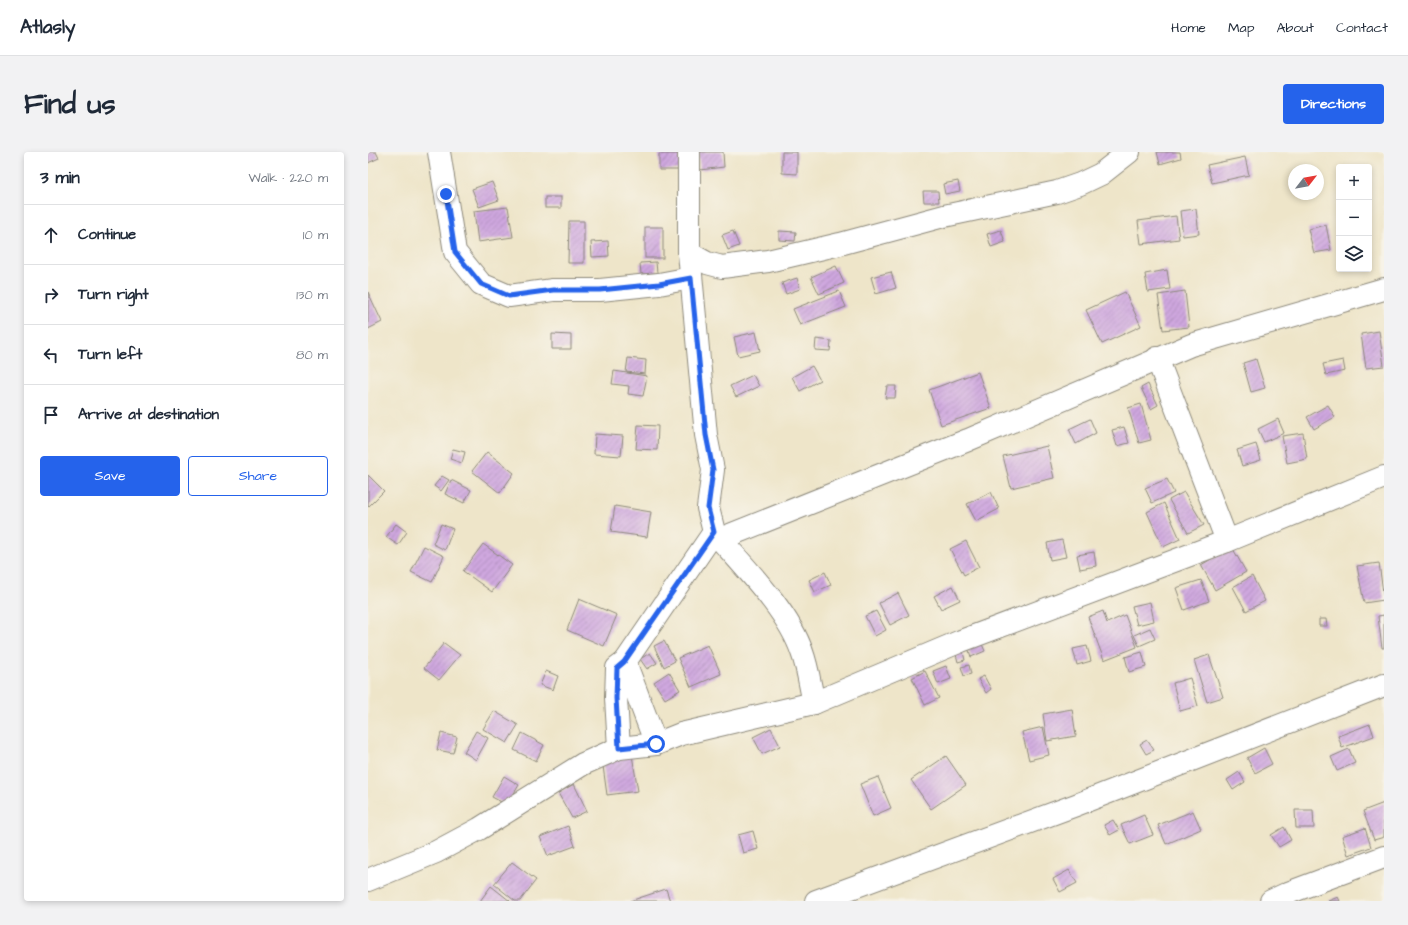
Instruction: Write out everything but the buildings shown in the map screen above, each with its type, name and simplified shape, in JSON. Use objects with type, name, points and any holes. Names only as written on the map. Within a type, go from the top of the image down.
[{"type":"street","points":[[440,152],[455,252],[481,284],[509,296],[553,290],[600,290],[659,284],[691,278]]},
{"type":"street","points":[[689,152],[689,253],[706,435],[713,470],[708,508],[717,536],[767,594],[792,629],[802,652],[814,703]]},
{"type":"street","points":[[689,253],[707,263],[722,267],[776,259],[840,244],[944,216],[1057,192],[1080,184],[1100,174],[1129,152]]},
{"type":"street","points":[[619,748],[616,698],[617,668],[624,662],[717,536],[968,440],[1157,358],[1192,345],[1384,289]]},
{"type":"street","points":[[1157,358],[1227,541]]},
{"type":"street","points":[[368,880],[436,852],[479,829],[583,764],[619,748],[656,744],[681,734],[814,703],[961,641],[1227,541],[1384,477]]},
{"type":"street","points":[[625,662],[656,744]]},
{"type":"street","points":[[816,901],[1076,805],[1384,685]]},
{"type":"street","points":[[1271,901],[1288,893],[1384,858]]},
{"type":"route","points":[[446,194],[455,252],[481,284],[509,296],[553,290],[600,290],[636,285],[659,284],[691,278],[706,435],[713,470],[708,508],[710,523],[714,532],[624,662],[617,668],[616,698],[619,748],[656,744]]}]
